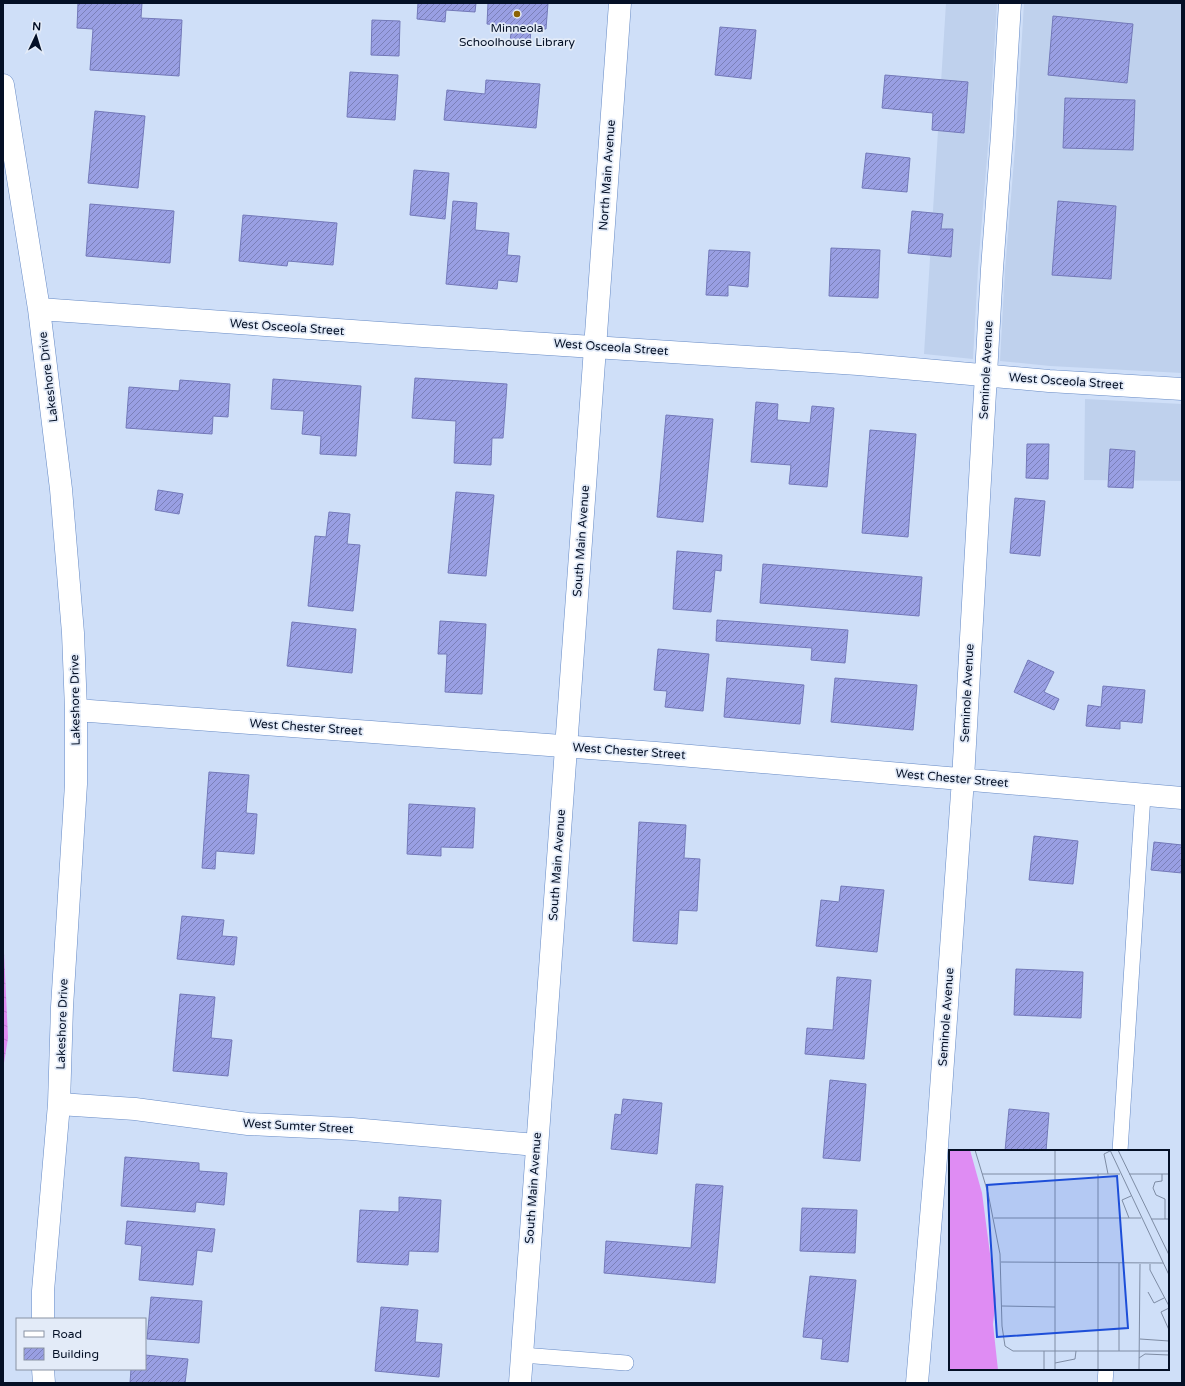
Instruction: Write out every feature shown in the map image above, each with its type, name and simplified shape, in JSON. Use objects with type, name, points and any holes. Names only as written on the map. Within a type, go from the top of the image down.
[{"type":"street","name":"North Main Avenue","points":[[595,346],[620,3]]},
{"type":"street","name":"Seminole Avenue","points":[[917,1383],[937,1146],[962,779],[992,269],[1010,3]]},
{"type":"street","name":"Lakeshore Drive","points":[[3,85],[39,310],[61,489],[73,633],[76,710],[76,784],[62,1007],[59,1104],[43,1318]]},
{"type":"street","name":"West Osceola Street","points":[[39,310],[858,364],[1049,381],[1182,389]]},
{"type":"street","name":"South Main Avenue","points":[[520,1383],[536,1145],[595,346]]},
{"type":"street","name":"West Chester Street","points":[[76,710],[566,747],[656,752],[1182,798]]},
{"type":"street","name":"West Sumter Street","points":[[59,1104],[135,1109],[248,1124],[352,1129],[536,1145]]},
{"type":"street","points":[[43,1370],[44,1383]]},
{"type":"lane","points":[[1120,1150],[1143,795]]},
{"type":"lane","points":[[522,1355],[626,1363]]},
{"type":"lane","points":[[1105,1383],[1106,1370]]},
{"type":"shaded area","points":[[946,3],[997,3],[973,359],[924,354]]},
{"type":"shaded area","points":[[1024,3],[1182,3],[1182,373],[1050,366],[1000,361]]},
{"type":"shaded area","points":[[1085,399],[1182,404],[1182,481],[1084,480]]},
{"type":"water","points":[[3,931],[8,1038],[3,1069]]},
{"type":"building","points":[[78,3],[142,3],[141,18],[182,20],[179,76],[90,70],[93,29],[77,28]]},
{"type":"building","points":[[418,3],[476,3],[475,12],[446,10],[445,22],[417,19]]},
{"type":"building","name":"Minneola Schoolhouse Library","points":[[488,3],[548,3],[546,29],[531,28],[530,43],[510,41],[512,26],[487,24]]},
{"type":"building","points":[[1053,16],[1133,24],[1127,83],[1048,75]]},
{"type":"building","points":[[372,20],[400,21],[399,56],[371,55]]},
{"type":"building","points":[[720,27],[756,30],[751,79],[715,75]]},
{"type":"building","points":[[350,72],[398,75],[395,120],[347,117]]},
{"type":"building","points":[[885,75],[968,82],[964,133],[932,130],[933,113],[882,108]]},
{"type":"building","points":[[486,80],[540,84],[536,128],[444,120],[447,90],[485,94]]},
{"type":"building","points":[[1065,98],[1135,100],[1133,150],[1063,148]]},
{"type":"building","points":[[95,111],[145,116],[138,188],[88,183]]},
{"type":"building","points":[[866,153],[910,158],[907,192],[862,188]]},
{"type":"building","points":[[414,170],[449,173],[445,219],[410,215]]},
{"type":"building","points":[[453,201],[477,203],[475,230],[509,233],[507,255],[520,256],[517,282],[498,280],[497,289],[446,284]]},
{"type":"building","points":[[1058,201],[1116,206],[1111,279],[1052,275]]},
{"type":"building","points":[[90,204],[174,211],[170,263],[86,256]]},
{"type":"building","points":[[912,211],[943,214],[941,229],[953,229],[951,257],[908,253]]},
{"type":"building","points":[[243,215],[337,223],[333,265],[288,261],[287,266],[239,261]]},
{"type":"building","points":[[831,248],[880,250],[878,298],[829,296]]},
{"type":"building","points":[[709,250],[750,252],[748,287],[728,285],[728,296],[706,295]]},
{"type":"building","points":[[415,378],[507,384],[503,438],[492,438],[491,465],[454,463],[456,421],[412,418]]},
{"type":"building","points":[[273,379],[361,386],[356,456],[320,454],[321,436],[302,434],[304,411],[271,409]]},
{"type":"building","points":[[180,380],[230,384],[228,417],[213,416],[212,434],[126,428],[129,387],[179,391]]},
{"type":"building","points":[[756,402],[778,404],[777,420],[810,423],[812,406],[834,408],[827,487],[789,484],[791,465],[751,462]]},
{"type":"building","points":[[666,415],[713,419],[703,522],[657,517]]},
{"type":"building","points":[[870,430],[916,434],[908,537],[862,533]]},
{"type":"building","points":[[1027,444],[1049,444],[1048,479],[1026,478]]},
{"type":"building","points":[[1110,449],[1135,451],[1133,488],[1108,487]]},
{"type":"building","points":[[158,490],[183,494],[179,514],[155,510]]},
{"type":"building","points":[[456,492],[494,495],[486,576],[448,573]]},
{"type":"building","points":[[1015,498],[1045,501],[1040,556],[1010,553]]},
{"type":"building","points":[[329,512],[350,514],[347,544],[360,545],[353,611],[308,606],[315,536],[326,537]]},
{"type":"building","points":[[677,551],[722,555],[721,571],[715,570],[711,612],[673,609]]},
{"type":"building","points":[[763,564],[922,577],[919,616],[760,603]]},
{"type":"building","points":[[717,620],[848,630],[845,663],[811,660],[812,648],[716,641]]},
{"type":"building","points":[[440,621],[486,624],[482,694],[445,692],[447,654],[438,654]]},
{"type":"building","points":[[292,622],[356,629],[352,673],[287,666]]},
{"type":"building","points":[[658,649],[709,654],[703,711],[665,707],[667,691],[654,690]]},
{"type":"building","points":[[1028,660],[1054,672],[1044,692],[1059,699],[1054,710],[1014,692]]},
{"type":"building","points":[[727,678],[804,685],[800,724],[724,717]]},
{"type":"building","points":[[835,678],[917,685],[913,730],[831,722]]},
{"type":"building","points":[[1103,686],[1145,690],[1142,723],[1120,721],[1120,729],[1086,726],[1088,705],[1101,707]]},
{"type":"building","points":[[209,772],[249,775],[246,813],[257,814],[254,854],[216,851],[215,869],[202,868]]},
{"type":"building","points":[[409,804],[475,808],[473,848],[441,847],[441,856],[407,854]]},
{"type":"building","points":[[639,822],[686,825],[684,858],[700,859],[697,911],[679,910],[677,944],[633,941]]},
{"type":"building","points":[[1034,836],[1078,841],[1073,884],[1029,880]]},
{"type":"building","points":[[1154,842],[1182,845],[1182,873],[1151,870]]},
{"type":"building","points":[[841,886],[884,890],[877,952],[816,946],[821,900],[839,902]]},
{"type":"building","points":[[182,916],[224,920],[222,936],[237,937],[234,965],[177,959]]},
{"type":"building","points":[[1016,969],[1083,972],[1081,1018],[1014,1015]]},
{"type":"building","points":[[837,977],[871,980],[864,1059],[805,1054],[807,1028],[833,1030]]},
{"type":"building","points":[[180,994],[215,997],[211,1038],[232,1040],[228,1076],[173,1071]]},
{"type":"building","points":[[830,1080],[866,1084],[860,1161],[823,1158]]},
{"type":"building","points":[[623,1099],[662,1103],[657,1154],[611,1149],[615,1114],[621,1115]]},
{"type":"building","points":[[1009,1109],[1049,1113],[1046,1150],[1005,1150]]},
{"type":"building","points":[[125,1157],[199,1163],[199,1171],[227,1173],[224,1205],[196,1202],[195,1212],[121,1206]]},
{"type":"building","points":[[696,1184],[723,1186],[715,1283],[604,1273],[606,1241],[691,1248]]},
{"type":"building","points":[[399,1197],[441,1200],[438,1252],[409,1251],[408,1265],[357,1262],[360,1210],[399,1212]]},
{"type":"building","points":[[802,1208],[857,1210],[855,1253],[800,1251]]},
{"type":"building","points":[[127,1221],[215,1229],[212,1252],[197,1250],[193,1285],[139,1280],[142,1246],[125,1244]]},
{"type":"building","points":[[810,1276],[856,1280],[848,1362],[821,1359],[823,1339],[803,1337]]},
{"type":"building","points":[[151,1297],[202,1301],[199,1343],[147,1339]]},
{"type":"building","points":[[381,1307],[418,1310],[415,1342],[442,1344],[439,1377],[375,1371]]},
{"type":"building","points":[[146,1355],[188,1359],[185,1383],[130,1383],[131,1370],[146,1370]]},
{"type":"place","name":"Minneola Schoolhouse Library","points":[[517,14]]}]
